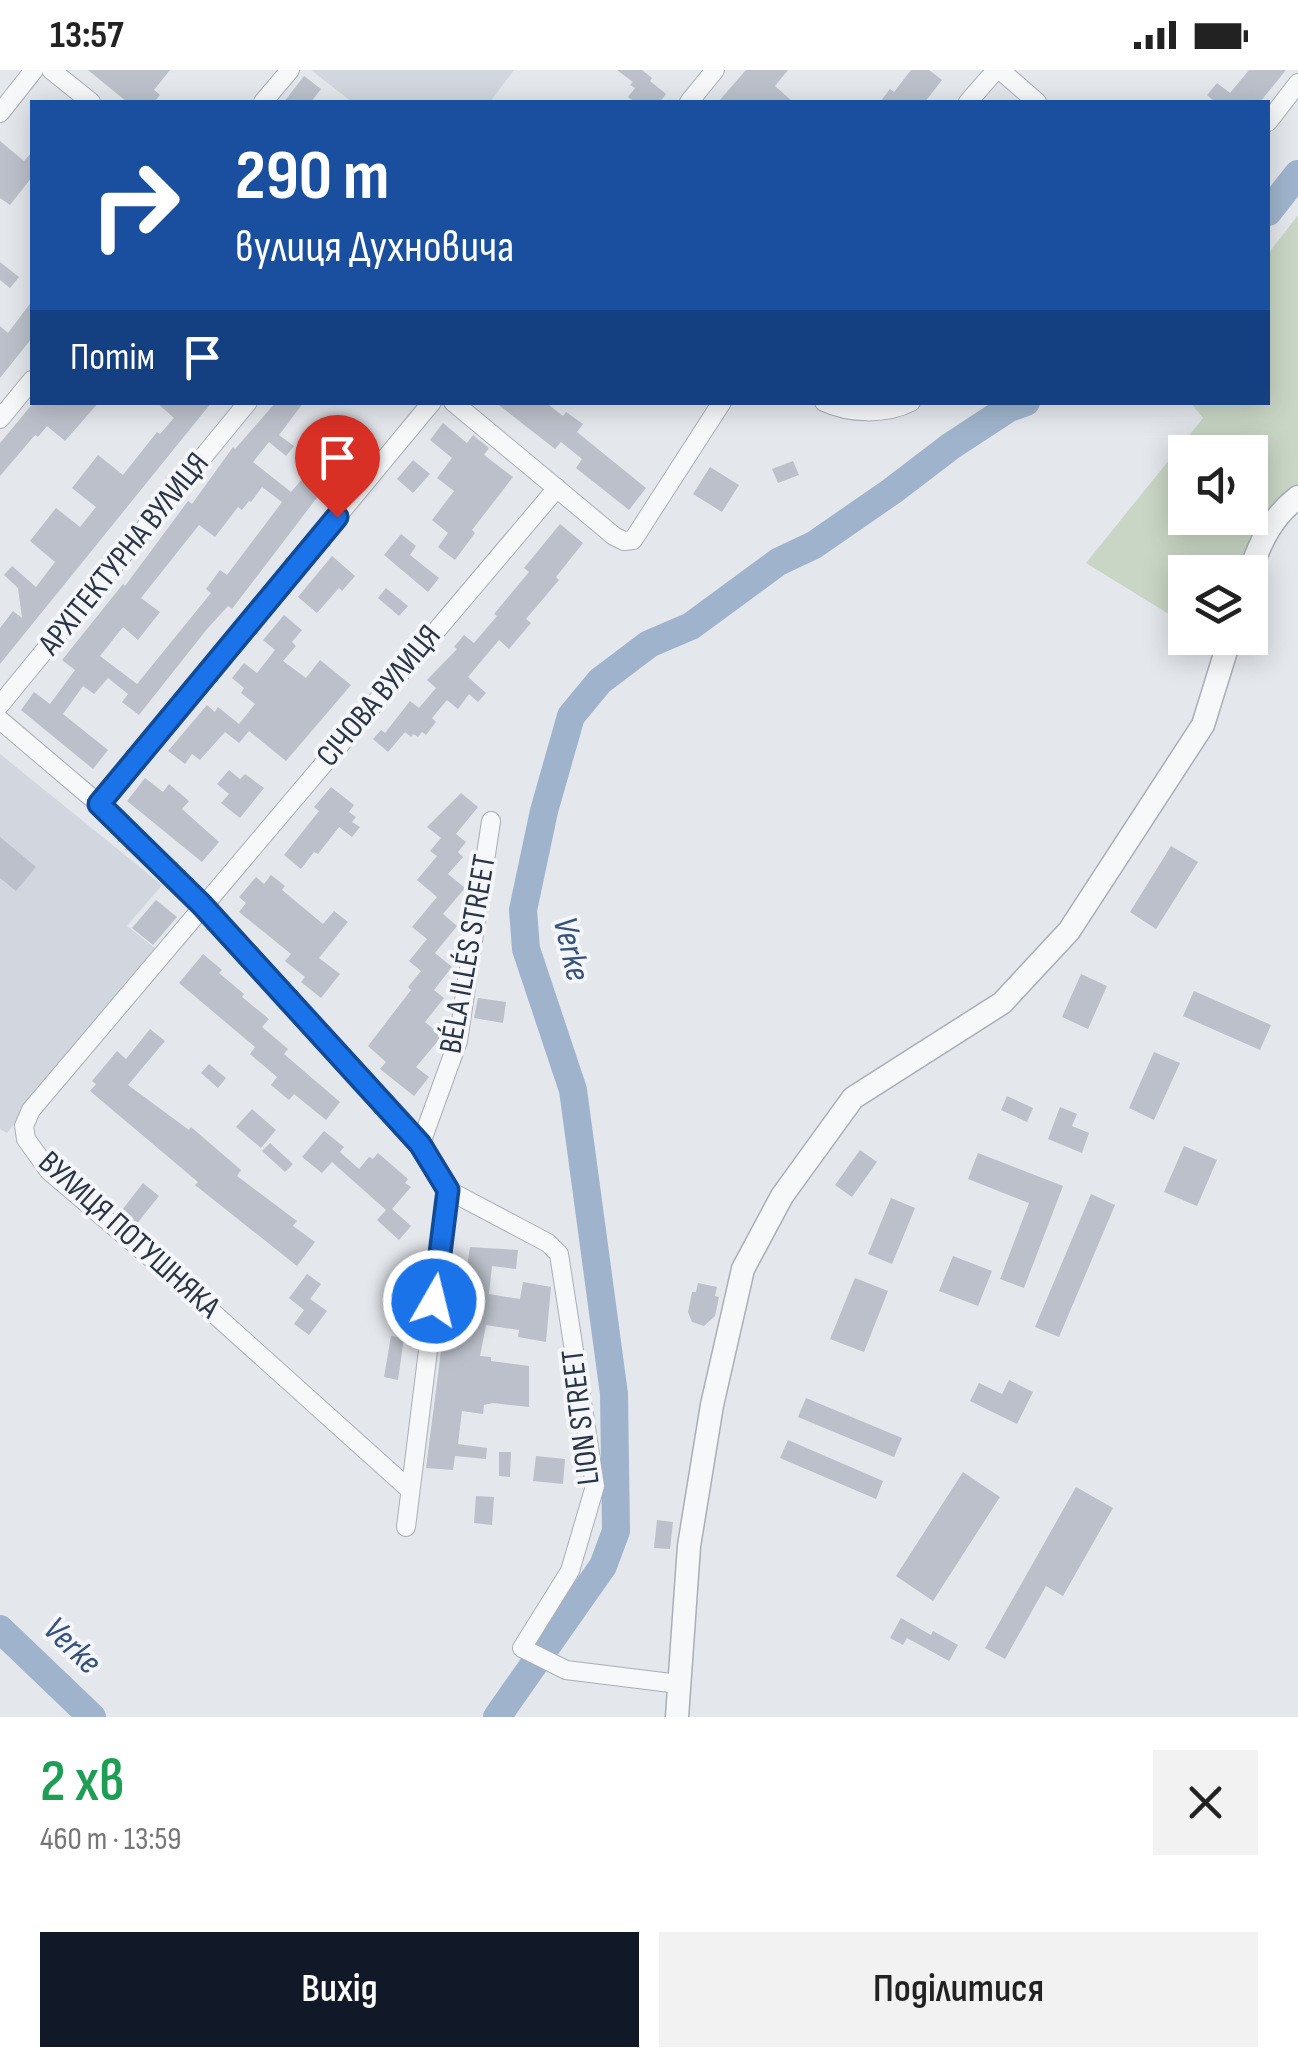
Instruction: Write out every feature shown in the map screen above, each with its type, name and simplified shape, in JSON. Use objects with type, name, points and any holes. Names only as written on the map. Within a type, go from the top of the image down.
[{"type":"street","points":[[0,113],[34,70]]},
{"type":"street","points":[[51,70],[88,100]]},
{"type":"street","points":[[265,100],[290,70]]},
{"type":"street","points":[[691,100],[715,70]]},
{"type":"street","points":[[970,100],[998,70],[1035,100]]},
{"type":"street","points":[[1270,119],[1298,83]]},
{"type":"street","points":[[0,419],[30,382]]},
{"type":"street","name":"АРХІТЕКТУРНА ВУЛИЦЯ","points":[[0,705],[246,405]]},
{"type":"street","points":[[99,804],[430,405]]},
{"type":"street","points":[[458,405],[624,542],[633,540],[720,405]]},
{"type":"street","points":[[830,405],[841,410],[897,409],[904,405]]},
{"type":"street","name":"СІЧОВА ВУЛИЦЯ","points":[[202,905],[557,488]]},
{"type":"street","points":[[1256,555],[1261,539],[1286,506],[1298,497]]},
{"type":"street","points":[[678,1717],[689,1546],[712,1405],[744,1269],[751,1254],[782,1196],[852,1098],[1002,1003],[1069,931],[1203,725],[1225,655]]},
{"type":"street","points":[[0,720],[99,804],[202,905],[420,1144],[448,1190],[406,1527]]},
{"type":"street","name":"BÉLA ILLÉS STREET","points":[[420,1144],[458,1041],[491,821]]},
{"type":"street","name":"ВУЛИЦЯ ПОТУШНЯКА","points":[[202,905],[31,1110],[24,1126],[26,1138],[49,1171],[409,1489]]},
{"type":"street","name":"LION STREET","points":[[448,1190],[548,1243],[560,1254],[595,1486],[570,1571],[522,1648],[566,1670],[680,1684]]},
{"type":"shaded area","points":[[311,70],[514,70],[492,100],[349,100]]},
{"type":"shaded area","points":[[0,754],[162,885],[127,926],[156,949],[7,1133],[0,1129]]},
{"type":"green space","points":[[1298,215],[1298,486],[1268,516],[1268,435],[1189,435],[1203,418],[1193,405],[1270,405],[1270,251]]},
{"type":"green space","points":[[1168,461],[1168,535],[1256,535],[1246,555],[1168,555],[1168,614],[1086,563]]},
{"type":"building","points":[[88,70],[170,70],[154,90],[160,95],[156,100],[125,100]]},
{"type":"building","points":[[617,70],[642,70],[666,94],[662,100],[632,100],[628,97],[635,88],[630,85],[633,82]]},
{"type":"building","points":[[746,70],[788,70],[775,86],[791,100],[720,100]]},
{"type":"building","points":[[911,70],[929,70],[942,80],[927,100],[882,100],[890,89],[894,92]]},
{"type":"building","points":[[1249,70],[1286,70],[1262,100],[1213,100],[1207,95],[1217,83],[1230,93]]},
{"type":"building","points":[[304,76],[321,89],[313,100],[286,100]]},
{"type":"building","points":[[0,141],[24,161],[30,154],[30,180],[10,205],[0,198]]},
{"type":"building","points":[[0,262],[19,277],[10,288],[0,280]]},
{"type":"building","points":[[30,304],[30,340],[0,378],[0,326],[8,333]]},
{"type":"building","points":[[32,405],[96,405],[65,441],[47,426],[0,476],[0,443]]},
{"type":"building","points":[[159,405],[210,405],[0,664],[0,628],[13,611],[22,618],[18,588],[4,575],[12,566],[36,587],[55,562],[30,541],[56,508],[80,527],[96,507],[72,488],[98,455],[123,475],[157,432],[160,434],[174,418]]},
{"type":"building","points":[[273,405],[302,405],[279,435],[294,446],[286,456],[269,442],[253,462],[291,492],[315,464],[332,478],[232,609],[228,606],[207,629],[139,715],[122,702],[128,694],[108,678],[94,694],[83,686],[63,714],[108,750],[93,769],[21,710],[34,692],[50,704],[75,670],[62,660],[125,586],[188,501],[192,504],[233,447]],"holes":[[[262,487],[282,502],[227,575],[220,570],[206,589],[211,593],[137,684],[100,656],[123,627],[138,640],[160,612],[141,598],[199,525],[215,537],[238,507],[242,510]]]},
{"type":"building","points":[[499,405],[549,405],[563,416],[566,412],[583,424],[577,432],[646,488],[629,510],[576,468],[582,459],[561,442],[555,449]]},
{"type":"building","points":[[443,423],[467,443],[473,435],[489,448],[484,455],[513,477],[472,530],[475,533],[455,560],[438,547],[448,533],[432,520],[454,491],[437,478],[452,458],[430,440]]},
{"type":"building","points":[[413,460],[430,474],[413,493],[397,479]]},
{"type":"building","points":[[793,461],[799,475],[778,483],[772,469]]},
{"type":"building","points":[[710,467],[739,485],[722,512],[693,494]]},
{"type":"building","points":[[560,524],[583,543],[526,619],[531,623],[509,649],[499,640],[468,677],[486,693],[478,702],[469,694],[458,709],[447,700],[432,718],[436,722],[426,735],[422,732],[411,737],[405,732],[388,752],[373,739],[381,730],[385,733],[410,701],[419,708],[436,688],[427,680],[457,649],[454,647],[464,635],[474,643],[529,572],[524,568]]},
{"type":"building","points":[[401,534],[416,546],[410,555],[439,578],[428,592],[384,555]]},
{"type":"building","points":[[332,556],[355,576],[317,613],[298,597]]},
{"type":"building","points":[[386,588],[408,606],[399,616],[378,598]]},
{"type":"building","points":[[284,615],[302,630],[292,642],[296,646],[283,661],[306,678],[320,660],[351,685],[286,761],[249,731],[239,743],[225,732],[200,760],[192,754],[185,764],[168,751],[207,705],[215,712],[218,707],[239,724],[255,704],[241,693],[244,688],[232,678],[244,663],[257,673],[275,650],[263,640]]},
{"type":"building","points":[[229,770],[240,779],[245,774],[264,788],[240,818],[221,803],[229,794],[217,784]]},
{"type":"building","points":[[145,778],[163,792],[169,784],[189,801],[182,809],[219,842],[202,862],[127,801]]},
{"type":"building","points":[[331,787],[354,805],[349,812],[356,817],[352,822],[360,827],[352,837],[339,827],[301,869],[284,855],[319,811],[314,807]]},
{"type":"building","points":[[461,793],[478,807],[456,834],[466,842],[458,852],[463,857],[448,874],[465,888],[443,914],[457,926],[435,953],[452,967],[434,990],[444,998],[425,1022],[442,1036],[416,1067],[429,1077],[414,1096],[380,1069],[386,1062],[368,1046],[421,971],[409,961],[427,939],[412,927],[437,897],[417,880],[437,856],[430,851],[441,838],[427,827]]},
{"type":"building","points":[[0,837],[36,867],[16,891],[0,878]]},
{"type":"building","points":[[1171,846],[1198,862],[1156,929],[1130,912]]},
{"type":"building","points":[[271,875],[285,886],[282,890],[323,924],[334,911],[348,922],[319,958],[340,974],[321,998],[301,982],[305,977],[285,961],[291,954],[239,912],[246,903],[239,897],[256,877],[264,884]]},
{"type":"building","points":[[156,900],[177,917],[153,945],[132,928]]},
{"type":"building","points":[[203,954],[244,994],[242,997],[269,1019],[262,1027],[288,1049],[284,1054],[340,1102],[326,1120],[294,1094],[289,1100],[271,1085],[277,1077],[250,1054],[255,1047],[179,983]]},
{"type":"building","points":[[1081,974],[1107,986],[1088,1029],[1062,1017]]},
{"type":"building","points":[[1194,991],[1271,1025],[1260,1050],[1183,1016]]},
{"type":"building","points":[[478,998],[506,1002],[503,1023],[474,1018]]},
{"type":"building","points":[[150,1029],[165,1041],[128,1085],[189,1130],[191,1127],[241,1170],[237,1176],[297,1221],[293,1226],[315,1242],[297,1266],[195,1185],[198,1182],[90,1091],[96,1084],[92,1081],[117,1051],[126,1059]]},
{"type":"building","points":[[1154,1052],[1180,1063],[1154,1120],[1129,1108]]},
{"type":"building","points":[[209,1064],[226,1078],[218,1088],[201,1073]]},
{"type":"building","points":[[1007,1096],[1033,1108],[1027,1122],[1001,1110]]},
{"type":"building","points":[[1060,1107],[1077,1114],[1072,1126],[1089,1133],[1082,1153],[1048,1139]]},
{"type":"building","points":[[252,1109],[276,1130],[261,1148],[236,1127]]},
{"type":"building","points":[[324,1131],[344,1147],[340,1152],[359,1169],[378,1153],[408,1179],[405,1183],[411,1187],[392,1209],[411,1226],[399,1240],[377,1220],[386,1210],[332,1162],[322,1173],[302,1157]]},
{"type":"building","points":[[270,1143],[293,1164],[285,1172],[262,1151]]},
{"type":"building","points":[[1184,1146],[1217,1160],[1197,1206],[1164,1192]]},
{"type":"building","points":[[860,1150],[877,1162],[852,1197],[835,1185]]},
{"type":"building","points":[[978,1153],[1063,1186],[1024,1288],[1000,1279],[1029,1203],[968,1179]]},
{"type":"building","points":[[143,1183],[159,1196],[135,1226],[119,1214]]},
{"type":"building","points":[[1091,1194],[1115,1205],[1059,1337],[1035,1327]]},
{"type":"building","points":[[891,1198],[915,1208],[892,1264],[868,1254]]},
{"type":"building","points":[[470,1247],[518,1250],[516,1269],[492,1266],[489,1294],[520,1299],[523,1282],[551,1287],[546,1342],[518,1337],[519,1330],[486,1325],[480,1356],[529,1366],[529,1407],[493,1403],[484,1405],[483,1414],[462,1411],[458,1444],[487,1448],[486,1459],[455,1456],[453,1470],[426,1468],[447,1304],[460,1306],[461,1266],[467,1267]]},
{"type":"building","points":[[953,1256],[992,1271],[978,1306],[939,1291]]},
{"type":"building","points":[[307,1274],[321,1284],[310,1299],[327,1311],[309,1335],[294,1324],[304,1310],[289,1298]]},
{"type":"building","points":[[855,1278],[888,1291],[864,1352],[830,1339]]},
{"type":"building","points":[[698,1283],[717,1287],[715,1296],[719,1297],[715,1316],[704,1326],[692,1322],[688,1312]]},
{"type":"building","points":[[391,1336],[404,1338],[398,1380],[384,1377]]},
{"type":"building","points":[[1009,1380],[1033,1392],[1017,1424],[970,1401],[979,1383],[1002,1394]]},
{"type":"building","points":[[806,1398],[902,1438],[894,1457],[798,1417]]},
{"type":"building","points":[[788,1440],[883,1481],[876,1499],[780,1458]]},
{"type":"building","points":[[499,1452],[511,1452],[510,1477],[499,1476]]},
{"type":"building","points":[[536,1456],[565,1459],[563,1484],[533,1481]]},
{"type":"building","points":[[963,1472],[1000,1497],[933,1601],[896,1576]]},
{"type":"building","points":[[1076,1487],[1113,1508],[1063,1596],[1046,1586],[1005,1659],[985,1648]]},
{"type":"building","points":[[476,1496],[494,1497],[492,1525],[474,1523]]},
{"type":"building","points":[[657,1520],[673,1522],[670,1549],[654,1548]]},
{"type":"building","points":[[901,1618],[958,1645],[949,1661],[907,1638],[903,1645],[890,1638]]},
{"type":"waterway","name":"Verke","points":[[1270,209],[1298,174]]},
{"type":"waterway","name":"Verke","points":[[497,1717],[603,1566],[616,1531],[614,1394],[573,1090],[526,949],[523,910],[544,811],[571,716],[600,681],[649,644],[691,626],[778,562],[814,545],[951,446],[1018,405]]},
{"type":"waterway","name":"Verke","points":[[0,1629],[92,1717]]},
{"type":"route","points":[[337,517],[99,804],[202,905],[420,1144],[448,1190],[434,1301]]}]
